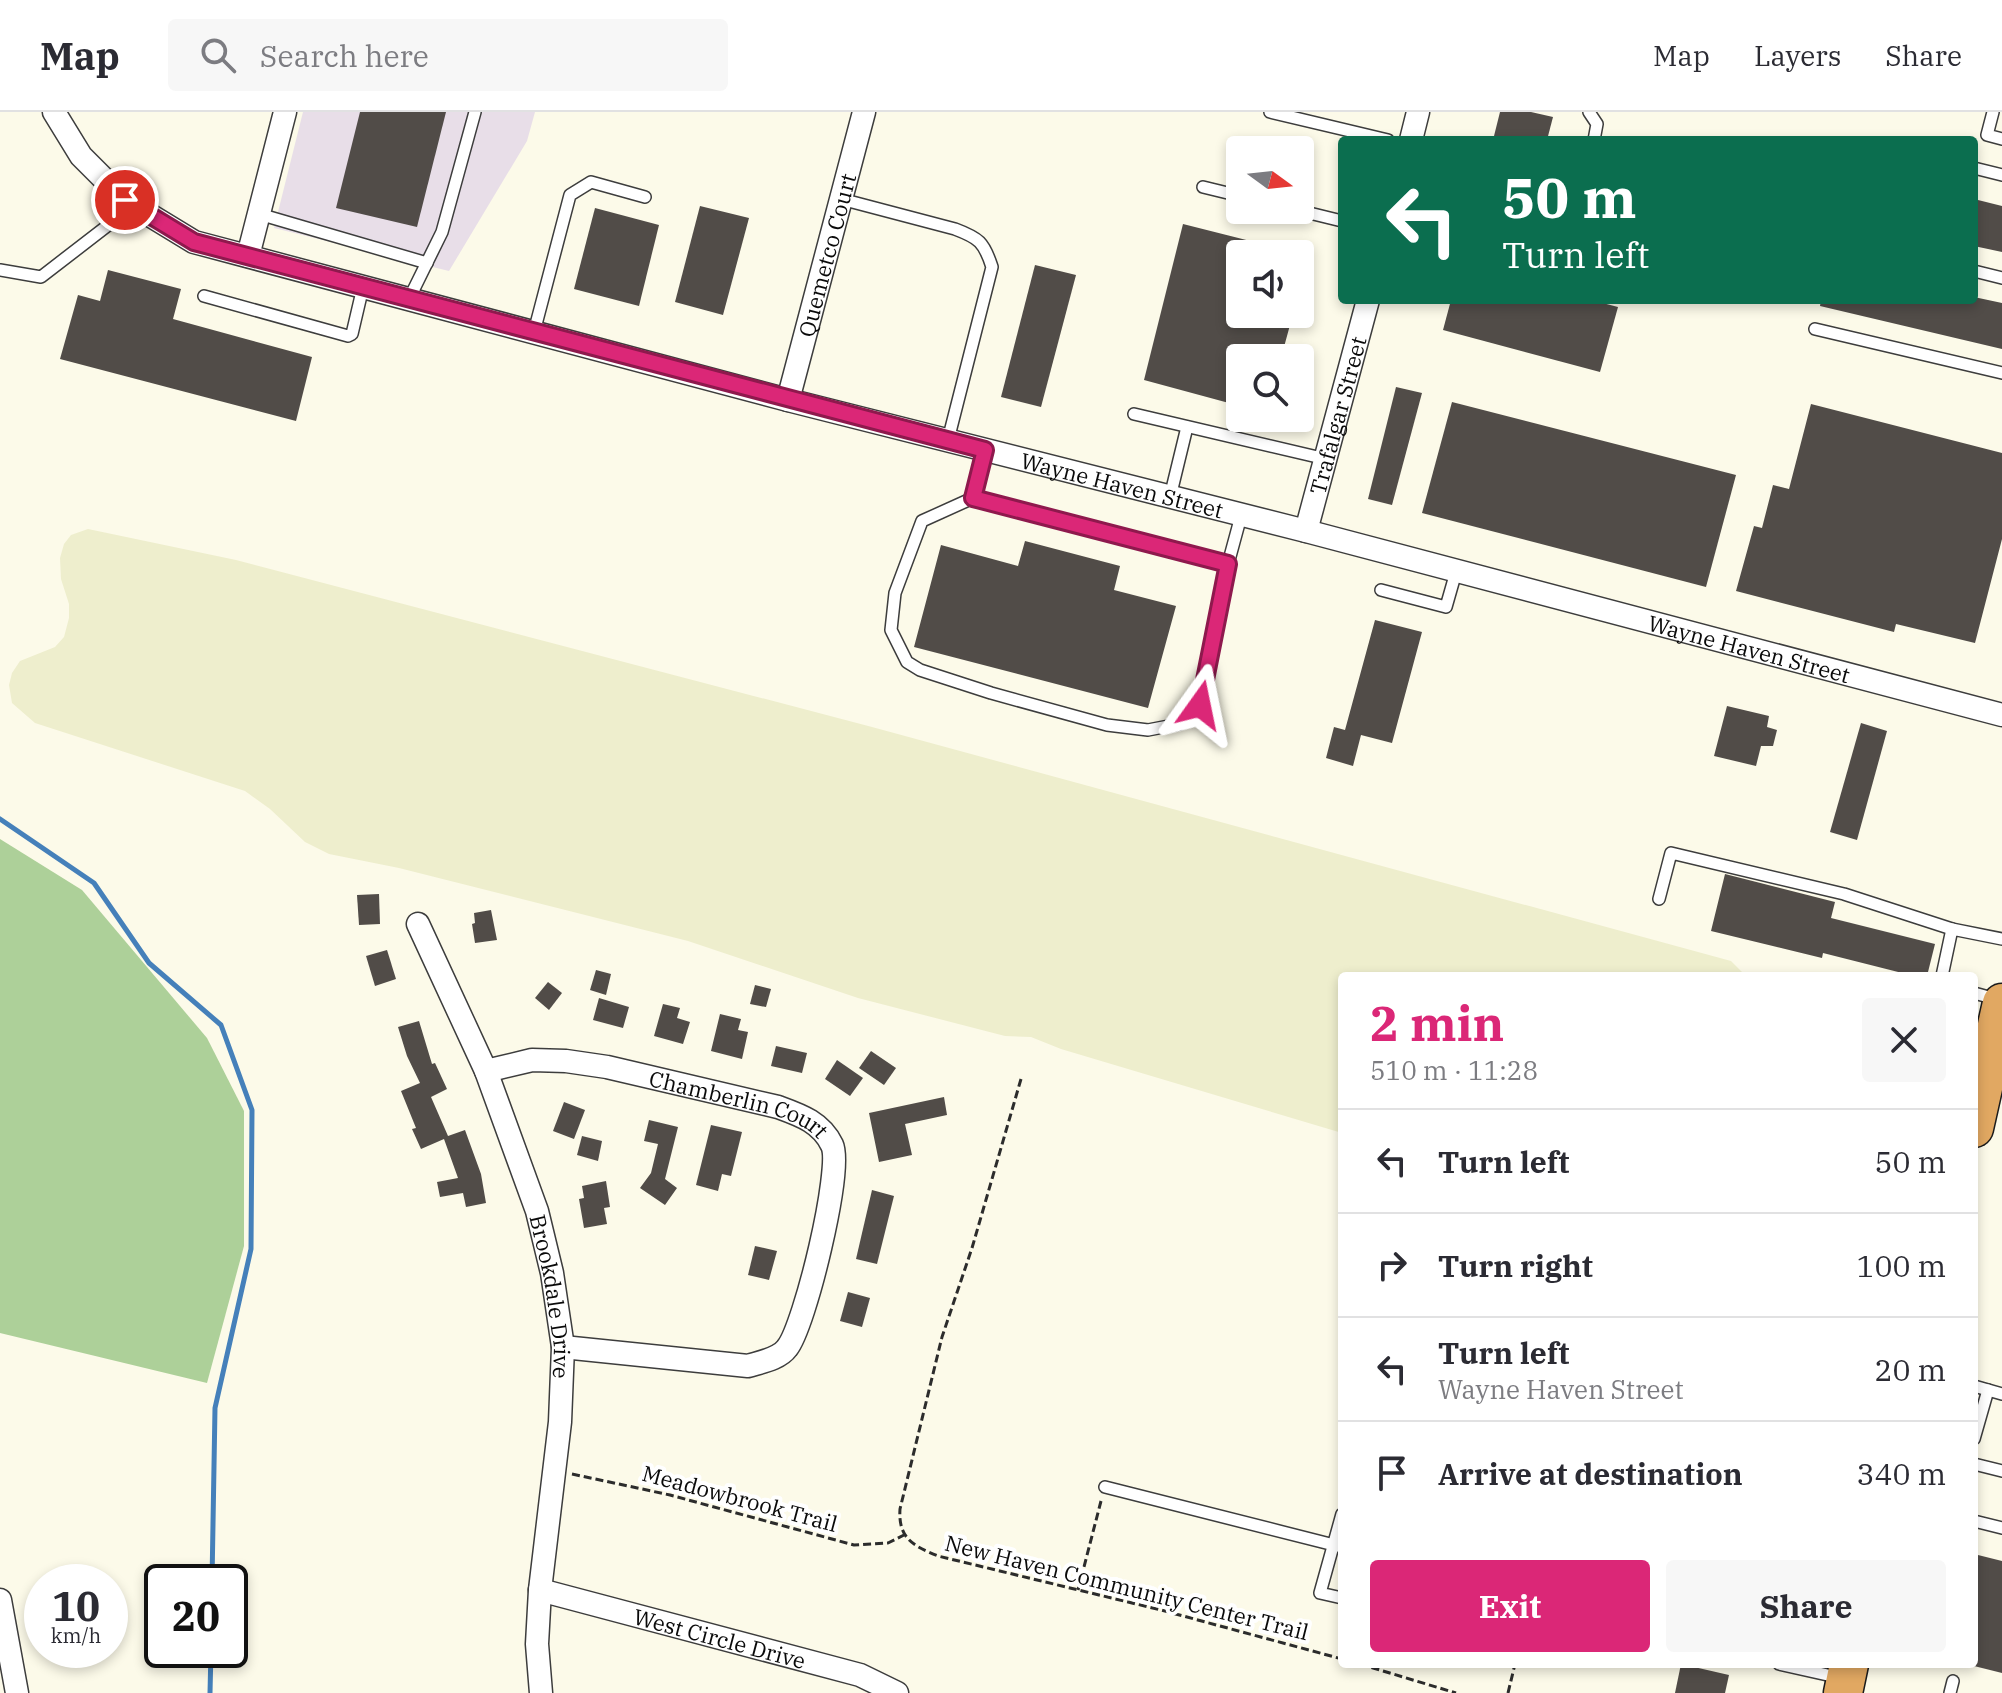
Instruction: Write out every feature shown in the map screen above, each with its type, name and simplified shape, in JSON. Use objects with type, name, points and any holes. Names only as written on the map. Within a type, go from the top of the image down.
[{"type":"highway","points":[[1980,1122],[2002,1002]]},
{"type":"street","name":"Wayne Haven Street","points":[[54,112],[81,156],[133,206],[194,242],[788,400],[1306,531],[2002,715]]},
{"type":"street","points":[[248,256],[285,112]]},
{"type":"street","name":"Quemetco Court","points":[[788,400],[864,112]]},
{"type":"street","points":[[1412,136],[1418,112]]},
{"type":"street","name":"Trafalgar Street","points":[[1306,531],[1367,304]]},
{"type":"street","name":"Brookdale Drive","points":[[418,924],[486,1071],[537,1211],[552,1273],[563,1347],[560,1422],[540,1590],[537,1644],[541,1693]]},
{"type":"street","name":"Chamberlin Court","points":[[486,1071],[532,1060],[607,1067],[790,1111],[821,1127],[833,1147],[835,1172],[806,1305],[786,1350],[748,1366],[563,1347]]},
{"type":"street","name":"West Circle Drive","points":[[540,1590],[860,1675],[897,1693]]},
{"type":"street","points":[[0,1600],[17,1693]]},
{"type":"lane","points":[[409,299],[442,232],[475,112]]},
{"type":"lane","points":[[1270,112],[1371,136]]},
{"type":"lane","points":[[1589,112],[1597,124],[1595,136]]},
{"type":"lane","points":[[1993,112],[1987,135],[2002,139]]},
{"type":"lane","points":[[1978,169],[2002,175]]},
{"type":"lane","points":[[534,332],[570,195],[591,182],[645,197]]},
{"type":"lane","points":[[1203,187],[1226,193]]},
{"type":"lane","points":[[841,199],[955,229],[972,236],[985,247],[992,267],[948,440]]},
{"type":"lane","points":[[0,270],[41,277],[133,206]]},
{"type":"lane","points":[[259,214],[427,263]]},
{"type":"lane","points":[[1314,214],[1338,220]]},
{"type":"lane","points":[[1978,272],[2002,278]]},
{"type":"lane","points":[[204,296],[348,336],[352,334],[363,287]]},
{"type":"lane","points":[[1815,329],[2002,373]]},
{"type":"lane","points":[[1134,414],[1326,459]]},
{"type":"lane","points":[[1170,497],[1187,427]]},
{"type":"lane","points":[[973,498],[985,450]]},
{"type":"lane","points":[[1228,564],[973,498],[922,521],[895,593],[891,630],[907,662],[920,670],[1107,725],[1148,730],[1179,724],[1200,705],[1228,564],[1241,516]]},
{"type":"lane","points":[[1381,590],[1446,607],[1456,572]]},
{"type":"lane","points":[[1659,899],[1671,853],[1844,894],[1952,929],[2002,939]]},
{"type":"lane","points":[[1943,972],[1952,929]]},
{"type":"lane","points":[[1978,994],[2002,1002]]},
{"type":"lane","points":[[1978,1387],[2002,1394]]},
{"type":"lane","points":[[1978,1425],[1988,1390]]},
{"type":"lane","points":[[1978,1465],[2002,1471]]},
{"type":"lane","points":[[1105,1487],[1337,1546],[1320,1593],[1338,1597]]},
{"type":"lane","points":[[1978,1522],[2002,1528]]},
{"type":"lane","points":[[1797,1668],[1846,1679]]},
{"type":"path","points":[[904,1535],[899,1523],[900,1509],[942,1337],[972,1248],[1021,1079]]},
{"type":"path","name":"Meadowbrook Trail","points":[[566,1473],[670,1495],[854,1545],[888,1543],[904,1535]]},
{"type":"path","points":[[1078,1590],[1105,1487]]},
{"type":"path","name":"New Haven Community Center Trail","points":[[904,1535],[917,1546],[938,1556],[1338,1658]]},
{"type":"path","points":[[1373,1668],[1456,1693]]},
{"type":"path","points":[[1508,1693],[1514,1668]]},
{"type":"shaded area","points":[[303,112],[535,112],[527,141],[449,271],[274,228]]},
{"type":"green space","points":[[88,529],[236,560],[872,727],[1731,961],[1742,972],[1338,972],[1338,1132],[1061,1049],[1031,1037],[1005,1036],[858,998],[688,941],[399,868],[329,854],[305,842],[270,809],[245,791],[35,723],[12,703],[9,685],[20,661],[55,647],[64,637],[69,604],[61,579],[60,558],[64,544],[71,535]]},
{"type":"green space","points":[[0,839],[82,890],[207,1038],[244,1111],[244,1246],[207,1383],[0,1333]]},
{"type":"building","points":[[360,112],[446,112],[417,227],[336,208]]},
{"type":"building","points":[[1500,112],[1531,112],[1553,117],[1548,136],[1494,136]]},
{"type":"building","points":[[1978,200],[2002,206],[2002,252],[1978,247]]},
{"type":"building","points":[[700,206],[749,218],[723,315],[675,302]]},
{"type":"building","points":[[595,208],[659,225],[639,306],[574,289]]},
{"type":"building","points":[[1183,224],[1246,240],[1226,240],[1226,328],[1289,328],[1285,344],[1226,344],[1226,402],[1144,380]]},
{"type":"building","points":[[1035,265],[1076,275],[1041,407],[1001,397]]},
{"type":"building","points":[[108,270],[181,289],[173,319],[312,357],[296,421],[60,359],[78,295],[100,301]]},
{"type":"building","points":[[1978,298],[2002,303],[2002,349],[1820,306],[1978,304]]},
{"type":"building","points":[[1450,304],[1606,304],[1618,307],[1600,372],[1443,330]]},
{"type":"building","points":[[1396,387],[1422,393],[1392,505],[1368,499]]},
{"type":"building","points":[[1452,402],[1736,475],[1706,587],[1422,513]]},
{"type":"building","points":[[1811,404],[2002,453],[2002,539],[1975,643],[1896,624],[1894,632],[1736,591],[1754,526],[1762,528],[1773,485],[1789,489]]},
{"type":"building","points":[[1025,541],[1120,566],[1114,590],[1176,606],[1148,708],[914,647],[941,545],[1018,566]]},
{"type":"building","points":[[1375,620],[1422,632],[1392,743],[1361,735],[1353,766],[1326,758],[1334,727],[1345,730]]},
{"type":"building","points":[[1727,706],[1769,716],[1767,727],[1777,730],[1773,746],[1761,746],[1756,766],[1714,756]]},
{"type":"building","points":[[1861,723],[1887,731],[1857,840],[1830,832]]},
{"type":"building","points":[[1725,874],[1835,902],[1831,918],[1935,944],[1928,972],[1898,972],[1823,953],[1822,958],[1711,931]]},
{"type":"building","points":[[379,894],[380,924],[359,925],[357,895]]},
{"type":"building","points":[[491,910],[497,940],[475,943],[474,913]]},
{"type":"building","points":[[387,950],[396,979],[375,986],[366,956]]},
{"type":"building","points":[[596,970],[611,974],[606,995],[590,990]]},
{"type":"building","points":[[548,982],[562,993],[549,1010],[535,998]]},
{"type":"building","points":[[755,985],[771,989],[766,1007],[750,1004]]},
{"type":"building","points":[[599,998],[629,1007],[623,1028],[593,1020]]},
{"type":"building","points":[[663,1004],[680,1008],[677,1018],[690,1022],[683,1044],[654,1036]]},
{"type":"building","points":[[720,1014],[741,1019],[738,1030],[748,1032],[742,1059],[711,1051]]},
{"type":"building","points":[[419,1021],[432,1064],[435,1063],[447,1089],[431,1097],[448,1136],[465,1130],[481,1174],[486,1203],[466,1207],[463,1193],[440,1197],[437,1182],[458,1178],[444,1139],[421,1149],[412,1129],[416,1128],[401,1091],[420,1083],[398,1027]]},
{"type":"building","points":[[776,1046],[807,1053],[802,1073],[771,1066]]},
{"type":"building","points":[[871,1051],[896,1068],[884,1085],[859,1068]]},
{"type":"building","points":[[837,1060],[863,1078],[850,1096],[825,1079]]},
{"type":"building","points":[[944,1097],[947,1115],[905,1124],[912,1155],[879,1162],[869,1113]]},
{"type":"building","points":[[564,1102],[585,1110],[574,1139],[553,1131]]},
{"type":"building","points":[[649,1120],[678,1127],[665,1179],[677,1188],[665,1205],[640,1188],[651,1173],[658,1144],[644,1141]]},
{"type":"building","points":[[711,1125],[742,1132],[731,1176],[722,1174],[718,1191],[696,1185]]},
{"type":"building","points":[[582,1136],[602,1141],[598,1161],[577,1155]]},
{"type":"building","points":[[606,1181],[610,1207],[604,1208],[607,1224],[584,1228],[579,1199],[584,1198],[582,1186]]},
{"type":"building","points":[[872,1190],[894,1196],[877,1264],[856,1259]]},
{"type":"building","points":[[755,1246],[777,1251],[769,1280],[748,1275]]},
{"type":"building","points":[[848,1292],[870,1298],[862,1327],[840,1321]]},
{"type":"building","points":[[1978,1555],[2002,1561],[2002,1673],[1978,1667]]},
{"type":"building","points":[[1680,1668],[1698,1668],[1729,1675],[1725,1693],[1675,1693]]},
{"type":"waterway","points":[[0,819],[94,883],[149,963],[221,1025],[252,1110],[251,1249],[215,1408],[212,1564]]},
{"type":"waterway","points":[[210,1693],[211,1668]]},
{"type":"route","points":[[125,200],[194,242],[985,450],[973,498],[1228,564],[1200,705]]}]
